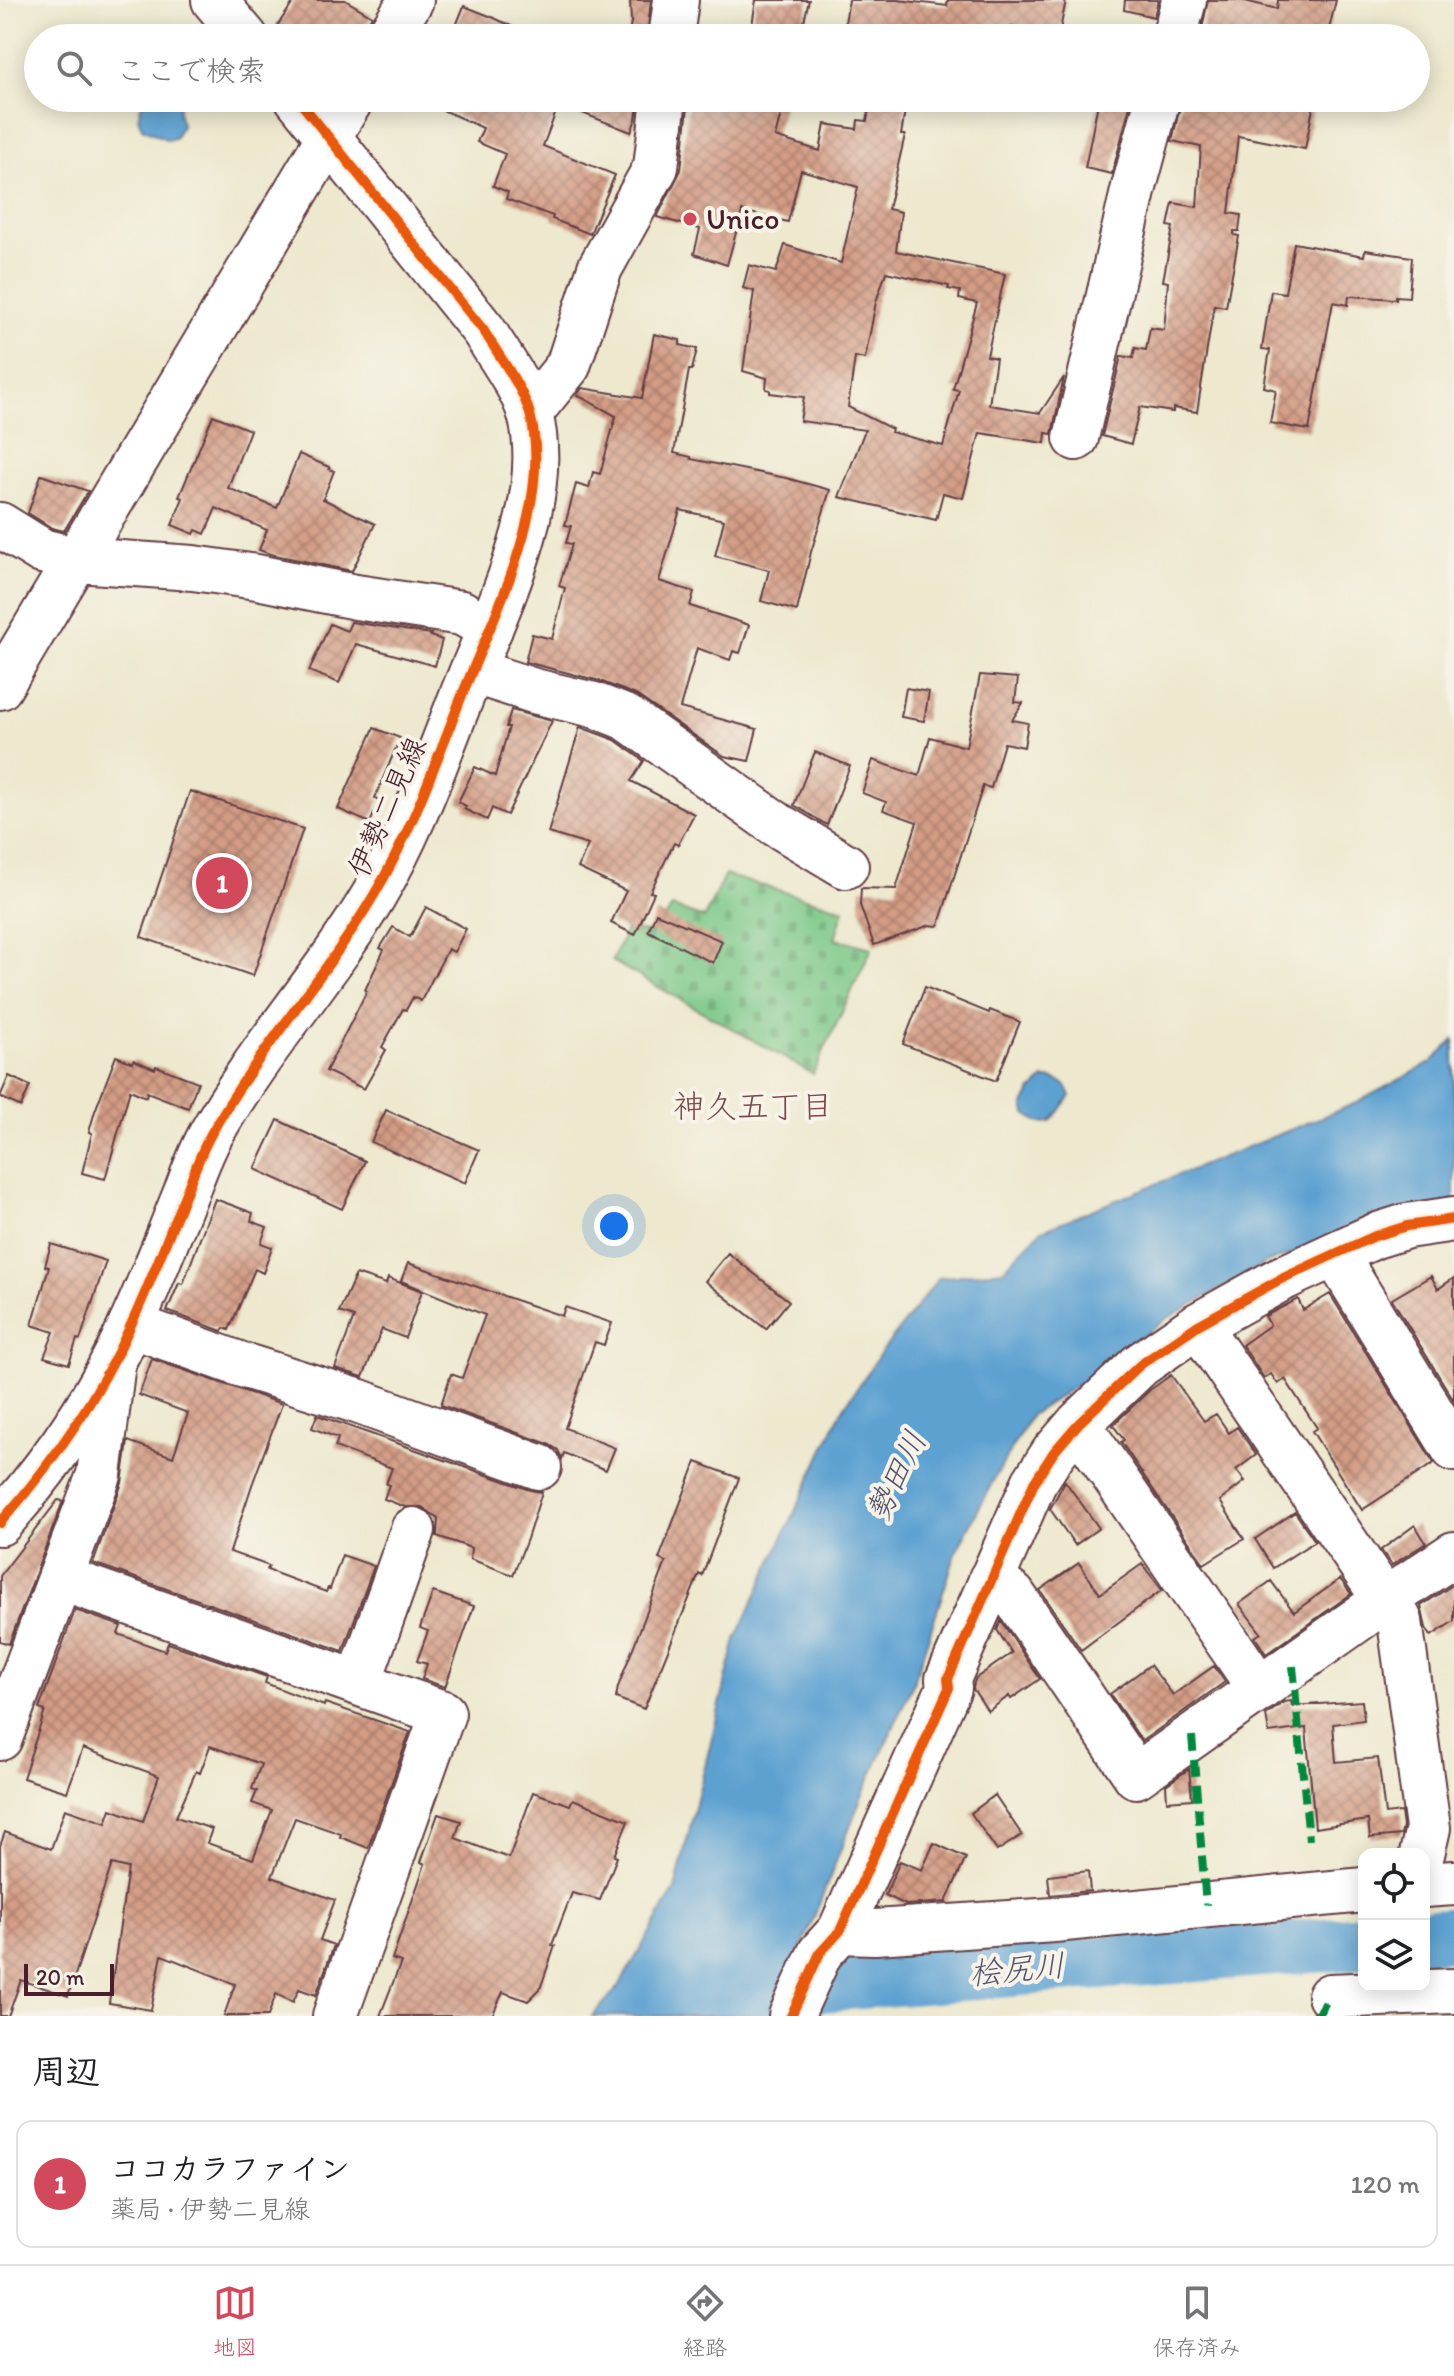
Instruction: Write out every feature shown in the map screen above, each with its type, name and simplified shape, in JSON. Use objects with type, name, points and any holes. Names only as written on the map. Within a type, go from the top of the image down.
[{"type":"street","points":[[214,0],[234,24]]},
{"type":"street","points":[[396,24],[411,0]]},
{"type":"street","points":[[673,24],[676,0]]},
{"type":"street","points":[[1178,24],[1184,0]]},
{"type":"street","name":"伊勢二見線","points":[[0,1523],[30,1489],[78,1424],[113,1363],[209,1138],[242,1081],[344,943],[394,860],[490,629],[517,556],[530,508],[536,462],[530,413],[510,372],[484,331],[308,112]]},
{"type":"street","points":[[0,687],[59,556],[344,112]]},
{"type":"street","points":[[530,413],[568,366],[600,268],[656,167],[662,112]]},
{"type":"street","points":[[1076,438],[1154,112]]},
{"type":"street","points":[[0,525],[59,556]]},
{"type":"street","points":[[0,568],[59,556],[193,568],[462,613],[490,629]]},
{"type":"street","points":[[472,671],[534,691],[594,705],[627,718],[776,824],[846,866]]},
{"type":"street","points":[[791,2015],[830,1942],[949,1688],[948,1679],[1034,1483],[1054,1452],[1078,1424],[1140,1365],[1198,1325],[1279,1280],[1375,1236],[1407,1226],[1454,1219]]},
{"type":"street","points":[[1335,1254],[1454,1449]]},
{"type":"street","points":[[131,1325],[242,1365],[357,1401],[539,1467]]},
{"type":"street","points":[[1198,1325],[1400,1621],[1432,1860],[1454,1883]]},
{"type":"street","points":[[0,1738],[99,1475],[113,1363]]},
{"type":"street","points":[[1078,1424],[1260,1689]]},
{"type":"street","points":[[356,1681],[365,1665],[413,1530]]},
{"type":"street","points":[[991,1579],[1013,1595],[1136,1776],[1454,1554]]},
{"type":"street","points":[[60,1578],[443,1713],[335,2016]]},
{"type":"street","points":[[830,1942],[875,1932],[1054,1920],[1358,1891]]},
{"type":"street","points":[[1330,1996],[1454,1991]]},
{"type":"green space","points":[[725,875],[844,909],[835,939],[872,948],[813,1074],[612,961],[626,930],[657,933],[672,907],[704,918]]},
{"type":"water","points":[[140,112],[178,112],[182,124],[175,138],[168,140],[142,128],[138,118]]},
{"type":"water","name":"勢田川","points":[[1454,1040],[1454,1202],[1268,1262],[1166,1319],[1086,1379],[1031,1415],[957,1550],[913,1684],[862,1796],[797,1960],[762,2016],[592,2016],[618,1988],[675,1889],[736,1639],[841,1412],[880,1354],[939,1278],[1003,1270],[1042,1230],[1354,1104],[1431,1063]]},
{"type":"water","points":[[1044,1079],[1061,1082],[1071,1096],[1051,1122],[1040,1123],[1026,1114],[1024,1105],[1031,1091]]},
{"type":"building","points":[[295,0],[345,0],[372,16],[367,24],[278,24]]},
{"type":"building","points":[[630,0],[651,0],[648,24],[631,22]]},
{"type":"building","points":[[756,0],[809,0],[803,24],[752,24]]},
{"type":"building","points":[[849,0],[898,0],[947,6],[948,0],[1066,0],[1061,24],[845,24]]},
{"type":"building","points":[[1125,0],[1158,0],[1154,17],[1124,10]]},
{"type":"building","points":[[1208,0],[1241,0],[1277,9],[1278,0],[1336,0],[1330,24],[1203,24]]},
{"type":"building","points":[[464,6],[507,24],[457,24]]},
{"type":"building","points":[[447,112],[556,112],[543,146],[615,175],[590,234],[506,199],[508,192],[493,186],[505,154],[477,142],[483,128]]},
{"type":"building","points":[[580,112],[637,112],[631,132]]},
{"type":"building","points":[[687,112],[781,112],[775,137],[820,151],[825,124],[857,129],[858,120],[867,121],[869,112],[905,112],[901,135],[905,135],[888,209],[901,212],[896,251],[1005,274],[987,356],[996,358],[989,405],[1040,413],[1064,377],[1052,434],[1046,433],[1045,443],[980,433],[963,498],[943,493],[936,520],[839,497],[865,430],[800,421],[804,397],[770,393],[766,389],[767,378],[743,371],[754,291],[743,288],[749,265],[776,272],[785,245],[841,263],[858,187],[801,170],[788,222],[742,211],[727,265],[694,254],[700,229],[657,217],[681,170]],"holes":[[[886,272],[949,286],[948,289],[960,291],[959,299],[977,303],[953,389],[959,390],[943,446],[891,432],[892,429],[848,407],[855,357],[865,359],[876,302]]]},
{"type":"building","points":[[1096,112],[1128,112],[1112,174],[1085,168]]},
{"type":"building","points":[[1179,112],[1312,112],[1305,149],[1238,136],[1229,213],[1241,215],[1239,231],[1234,231],[1234,235],[1239,236],[1226,307],[1214,305],[1197,412],[1140,407],[1131,444],[1102,436],[1121,356],[1133,358],[1135,348],[1146,350],[1150,328],[1164,330],[1168,282],[1163,281],[1173,227],[1168,226],[1173,203],[1197,207],[1201,147],[1172,141]]},
{"type":"building","points":[[1294,243],[1364,256],[1365,250],[1412,257],[1409,297],[1349,296],[1348,305],[1333,302],[1309,430],[1270,423],[1276,390],[1264,387],[1270,350],[1262,349],[1271,291],[1285,293]]},
{"type":"building","points":[[654,334],[680,340],[680,345],[697,349],[692,370],[689,370],[674,453],[830,490],[797,611],[761,601],[769,570],[715,556],[724,520],[680,510],[659,581],[694,592],[690,606],[749,625],[740,653],[733,651],[730,660],[697,648],[680,708],[757,729],[749,761],[724,756],[636,695],[600,681],[525,662],[532,634],[552,639],[565,588],[559,586],[572,544],[566,543],[571,526],[565,525],[576,484],[589,488],[593,472],[600,474],[616,416],[577,395],[582,388],[642,398]]},
{"type":"building","points":[[213,415],[250,430],[228,488],[277,508],[299,454],[334,471],[323,499],[375,524],[352,571],[259,550],[267,530],[216,508],[205,534],[196,530],[194,534],[172,525],[183,498],[179,497]]},
{"type":"building","points":[[41,475],[88,491],[64,531],[52,528],[28,513]]},
{"type":"building","points":[[351,622],[431,634],[442,640],[435,666],[356,644],[339,683],[309,671],[330,624],[347,631]]},
{"type":"building","points":[[980,675],[1018,678],[1015,702],[1023,703],[1012,720],[1028,723],[1024,747],[1004,743],[991,788],[983,786],[939,924],[874,945],[860,905],[861,888],[896,889],[917,822],[883,810],[886,802],[862,793],[873,760],[919,776],[930,737],[966,747]]},
{"type":"building","points":[[906,688],[929,692],[924,721],[901,717]]},
{"type":"building","points":[[511,710],[552,721],[507,815],[492,808],[487,820],[464,809],[466,806],[458,802],[475,767],[495,776]]},
{"type":"building","points":[[580,727],[615,740],[644,761],[631,781],[694,814],[678,845],[674,843],[650,892],[654,893],[635,935],[611,923],[626,891],[578,868],[588,845],[548,833]]},
{"type":"building","points":[[374,728],[400,738],[375,798],[380,800],[370,823],[338,809]]},
{"type":"building","points":[[815,752],[850,766],[827,825],[794,805]]},
{"type":"building","points":[[190,791],[303,829],[253,976],[141,937]]},
{"type":"building","points":[[426,907],[466,929],[454,952],[448,949],[421,1001],[413,997],[406,1010],[403,1009],[382,1047],[386,1050],[364,1089],[326,1071],[367,991],[384,950],[380,948],[393,927],[410,937]]},
{"type":"building","points":[[656,913],[722,941],[713,963],[648,931]]},
{"type":"building","points":[[925,987],[1020,1022],[996,1081],[903,1044]]},
{"type":"building","points":[[116,1056],[155,1069],[156,1066],[198,1082],[188,1108],[147,1092],[146,1097],[130,1090],[105,1179],[82,1173],[95,1111]]},
{"type":"building","points":[[9,1076],[30,1086],[21,1107],[0,1097]]},
{"type":"building","points":[[386,1110],[479,1150],[465,1183],[371,1142]]},
{"type":"building","points":[[278,1120],[365,1161],[342,1209],[255,1169]]},
{"type":"building","points":[[215,1199],[253,1213],[251,1221],[267,1227],[261,1243],[272,1247],[263,1273],[255,1269],[229,1330],[224,1328],[222,1331],[167,1311],[179,1283],[183,1284]]},
{"type":"building","points":[[51,1244],[106,1261],[69,1364],[44,1357],[54,1332],[32,1325],[49,1267],[45,1266]]},
{"type":"building","points":[[728,1253],[789,1301],[766,1329],[705,1281]]},
{"type":"building","points":[[408,1263],[562,1316],[565,1307],[612,1323],[604,1345],[595,1342],[565,1428],[615,1448],[606,1470],[564,1453],[562,1459],[558,1450],[548,1444],[441,1405],[451,1374],[462,1378],[485,1315],[401,1281]]},
{"type":"building","points":[[356,1274],[386,1284],[388,1278],[422,1291],[405,1338],[382,1329],[363,1377],[335,1368],[354,1317],[339,1312]]},
{"type":"building","points":[[1431,1276],[1438,1289],[1454,1278],[1454,1401],[1392,1299]]},
{"type":"building","points":[[1330,1294],[1434,1463],[1362,1510],[1312,1431],[1317,1428],[1285,1379],[1278,1384],[1271,1374],[1264,1378],[1242,1345],[1270,1325],[1265,1316],[1298,1299],[1303,1310]]},
{"type":"building","points":[[152,1359],[282,1404],[230,1552],[326,1592],[330,1589],[342,1555],[374,1566],[343,1651],[93,1563],[122,1483],[128,1441],[173,1457],[188,1413],[139,1395]]},
{"type":"building","points":[[1171,1375],[1204,1421],[1216,1414],[1229,1433],[1237,1427],[1256,1455],[1236,1470],[1245,1481],[1220,1501],[1244,1539],[1204,1564],[1121,1442],[1124,1440],[1113,1425]]},
{"type":"building","points":[[317,1415],[542,1492],[513,1575],[470,1559],[471,1548],[437,1536],[438,1518],[422,1507],[405,1507],[384,1499],[392,1468],[335,1447],[338,1438],[312,1428]]},
{"type":"building","points":[[696,1462],[739,1478],[702,1576],[699,1574],[644,1709],[616,1698],[618,1687],[666,1562],[659,1559]]},
{"type":"building","points":[[1065,1481],[1099,1528],[1075,1545],[1050,1509]]},
{"type":"building","points":[[58,1500],[63,1501],[9,1644],[0,1641],[0,1576]]},
{"type":"building","points":[[1295,1512],[1315,1541],[1273,1568],[1255,1539]]},
{"type":"building","points":[[1415,1525],[1426,1543],[1392,1565],[1381,1550]]},
{"type":"building","points":[[1079,1563],[1100,1594],[1142,1564],[1162,1590],[1081,1650],[1040,1590]]},
{"type":"building","points":[[1340,1579],[1351,1594],[1266,1654],[1255,1637],[1261,1633],[1239,1604],[1271,1581],[1294,1612]]},
{"type":"building","points":[[1454,1584],[1454,1621],[1431,1636],[1421,1606]]},
{"type":"building","points":[[433,1592],[474,1606],[445,1687],[422,1679],[427,1664],[417,1661],[428,1631],[420,1628]]},
{"type":"building","points":[[75,1610],[121,1626],[118,1634],[165,1651],[168,1643],[267,1677],[265,1683],[324,1706],[325,1703],[410,1732],[368,1848],[340,1837],[341,1834],[295,1818],[272,1877],[335,1900],[320,1940],[334,1945],[316,1995],[299,1989],[293,2002],[276,1994],[268,2016],[224,2016],[235,1984],[162,1955],[151,2010],[109,2003],[128,1868],[112,1864],[68,1996],[21,1980],[8,2016],[0,2016],[0,1846],[5,1832],[51,1849],[65,1809],[106,1823],[111,1809],[143,1821],[159,1776],[83,1748],[67,1792],[23,1778],[45,1711],[39,1709]],"holes":[[[210,1746],[261,1764],[252,1789],[257,1791],[252,1803],[272,1810],[253,1859],[207,1843],[212,1829],[176,1817],[196,1771],[200,1773]]]},
{"type":"building","points":[[1001,1621],[1040,1679],[988,1711],[973,1689],[976,1678],[1012,1653],[997,1630]]},
{"type":"building","points":[[1150,1665],[1173,1695],[1214,1666],[1225,1682],[1142,1741],[1110,1694]]},
{"type":"building","points":[[1291,1701],[1292,1706],[1362,1701],[1364,1720],[1333,1724],[1336,1762],[1378,1758],[1385,1814],[1401,1812],[1401,1835],[1370,1838],[1368,1820],[1315,1828],[1306,1728],[1269,1733],[1266,1715],[1284,1702]]},
{"type":"building","points":[[1189,1769],[1192,1799],[1167,1801],[1166,1785]]},
{"type":"building","points":[[533,1792],[570,1805],[573,1799],[628,1821],[600,1900],[572,1893],[552,1945],[555,1946],[540,1989],[528,2001],[503,1992],[492,2016],[380,2016],[401,1962],[392,1959],[425,1864],[421,1862],[438,1814],[461,1821],[455,1838],[509,1858]]},
{"type":"building","points":[[995,1795],[1022,1835],[997,1851],[971,1813]]},
{"type":"building","points":[[934,1843],[966,1858],[946,1902],[906,1905],[885,1895],[900,1861],[922,1870]]},
{"type":"building","points":[[1088,1871],[1090,1891],[1050,1895],[1048,1876]]},
{"type":"waterway","name":"桧尻川","points":[[1430,1936],[1454,1934]]},
{"type":"waterway","name":"桧尻川","points":[[757,1990],[1358,1942]]},
{"type":"marked path","points":[[1293,1666],[1309,1840]]},
{"type":"marked path","points":[[1192,1736],[1206,1905]]},
{"type":"marked path","points":[[1317,2016],[1330,1996]]},
{"type":"cycle path","points":[[0,1523],[38,1478],[103,1380],[138,1310],[198,1162],[229,1103],[355,926],[400,847],[503,596],[527,521],[534,484],[535,448],[530,414],[516,382],[484,331],[308,112]]},
{"type":"cycle path","points":[[791,2016],[820,1953],[840,1931],[949,1688],[948,1679],[1034,1483],[1054,1452],[1078,1424],[1140,1365],[1198,1325],[1279,1280],[1375,1236],[1407,1226],[1454,1219]]},
{"type":"place","name":"Unico","points":[[690,219]]},
{"type":"place","name":"ココカラファイン","points":[[222,883]]},
{"type":"district","name":"神久五丁目","points":[[753,1106]]}]
